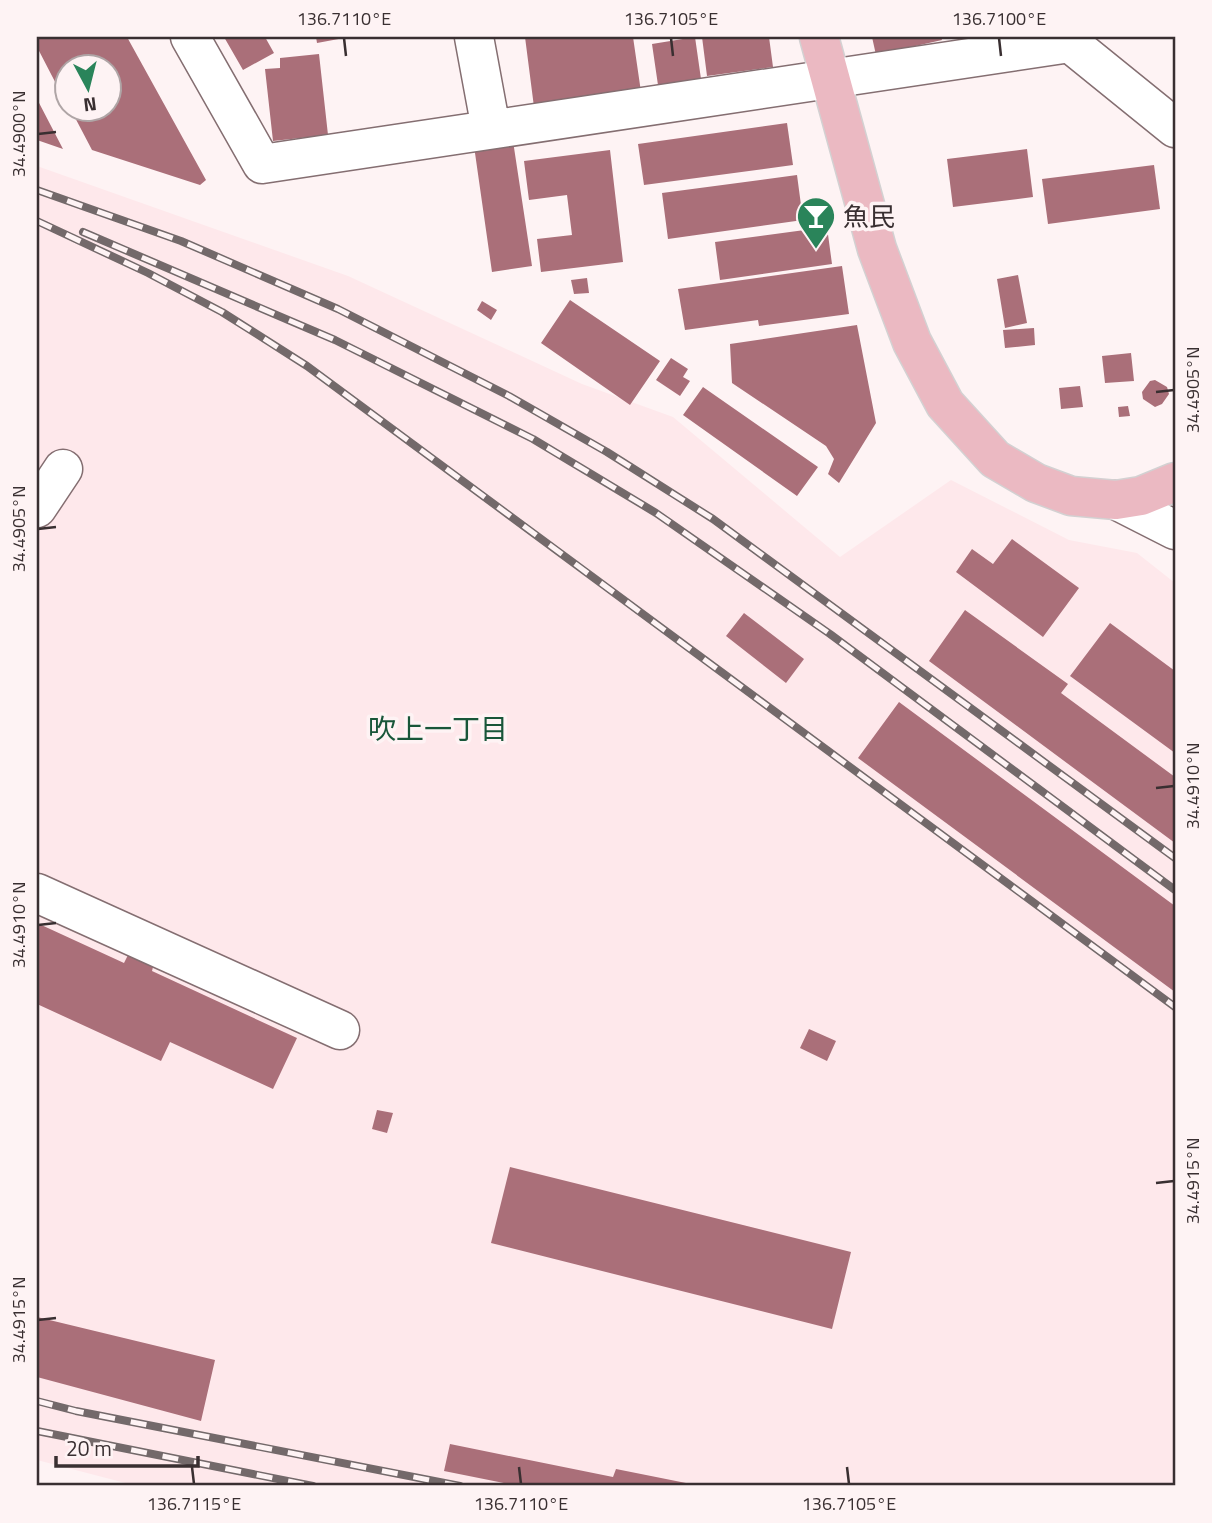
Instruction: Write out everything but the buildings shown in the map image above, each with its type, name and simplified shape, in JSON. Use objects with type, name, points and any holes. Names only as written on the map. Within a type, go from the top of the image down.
[{"type":"main road","points":[[819,37],[877,248],[912,342],[945,404],[995,459],[1036,483],[1071,496],[1116,500],[1141,496],[1175,482]]},
{"type":"street","points":[[190,37],[262,164],[1070,43],[1175,128]]},
{"type":"street","points":[[474,37],[491,129]]},
{"type":"street","points":[[37,508],[63,469]]},
{"type":"street","points":[[1116,500],[1175,530]]},
{"type":"street","points":[[37,893],[340,1030]]},
{"type":"shaded area","points":[[37,166],[348,276],[582,384],[673,417],[840,557],[951,480],[1069,540],[1137,553],[1175,583],[1175,1486],[137,1486],[37,1460]]},
{"type":"railway","points":[[37,190],[181,241],[338,309],[509,396],[607,452],[713,519],[1175,858]]},
{"type":"railway","points":[[37,221],[148,273],[222,312],[307,366],[1175,1007]]},
{"type":"railway","points":[[83,232],[335,340],[533,439],[656,513],[830,634],[1175,890]]},
{"type":"railway","points":[[37,1401],[76,1411],[460,1486]]},
{"type":"railway","points":[[37,1431],[313,1486]]},
{"type":"place","name":"魚民","points":[[816,250]]},
{"type":"district","name":"吹上一丁目","points":[[438,728]]}]
